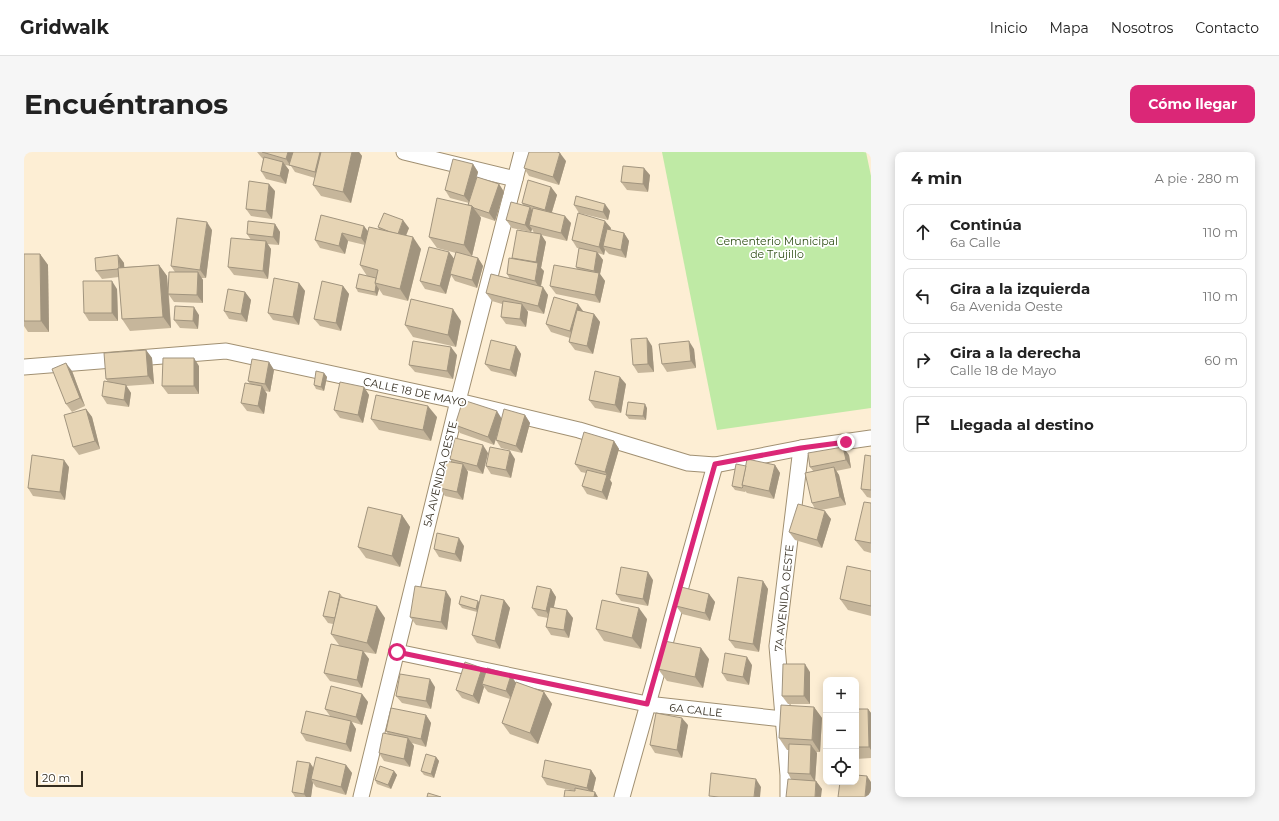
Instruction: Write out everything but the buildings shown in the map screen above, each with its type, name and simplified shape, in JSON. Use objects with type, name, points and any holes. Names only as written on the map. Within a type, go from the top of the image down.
[{"type":"street","points":[[404,152],[515,179]]},
{"type":"street","name":"5A AVENIDA OESTE","points":[[361,797],[458,401],[522,152]]},
{"type":"street","name":"CALLE 18 DE MAYO","points":[[24,367],[226,350],[458,401],[579,430],[688,463],[715,464],[801,448],[871,438]]},
{"type":"street","name":"7A AVENIDA OESTE","points":[[788,797],[788,775],[777,646],[801,448]]},
{"type":"street","points":[[622,797],[715,464]]},
{"type":"street","name":"6A CALLE","points":[[397,652],[647,704],[783,719]]},
{"type":"green space","name":"Cementerio Municipal de Trujillo","points":[[662,152],[866,152],[871,176],[871,408],[717,430]]},
{"type":"route","points":[[397,652],[647,704],[715,464],[801,448],[846,442]]}]
